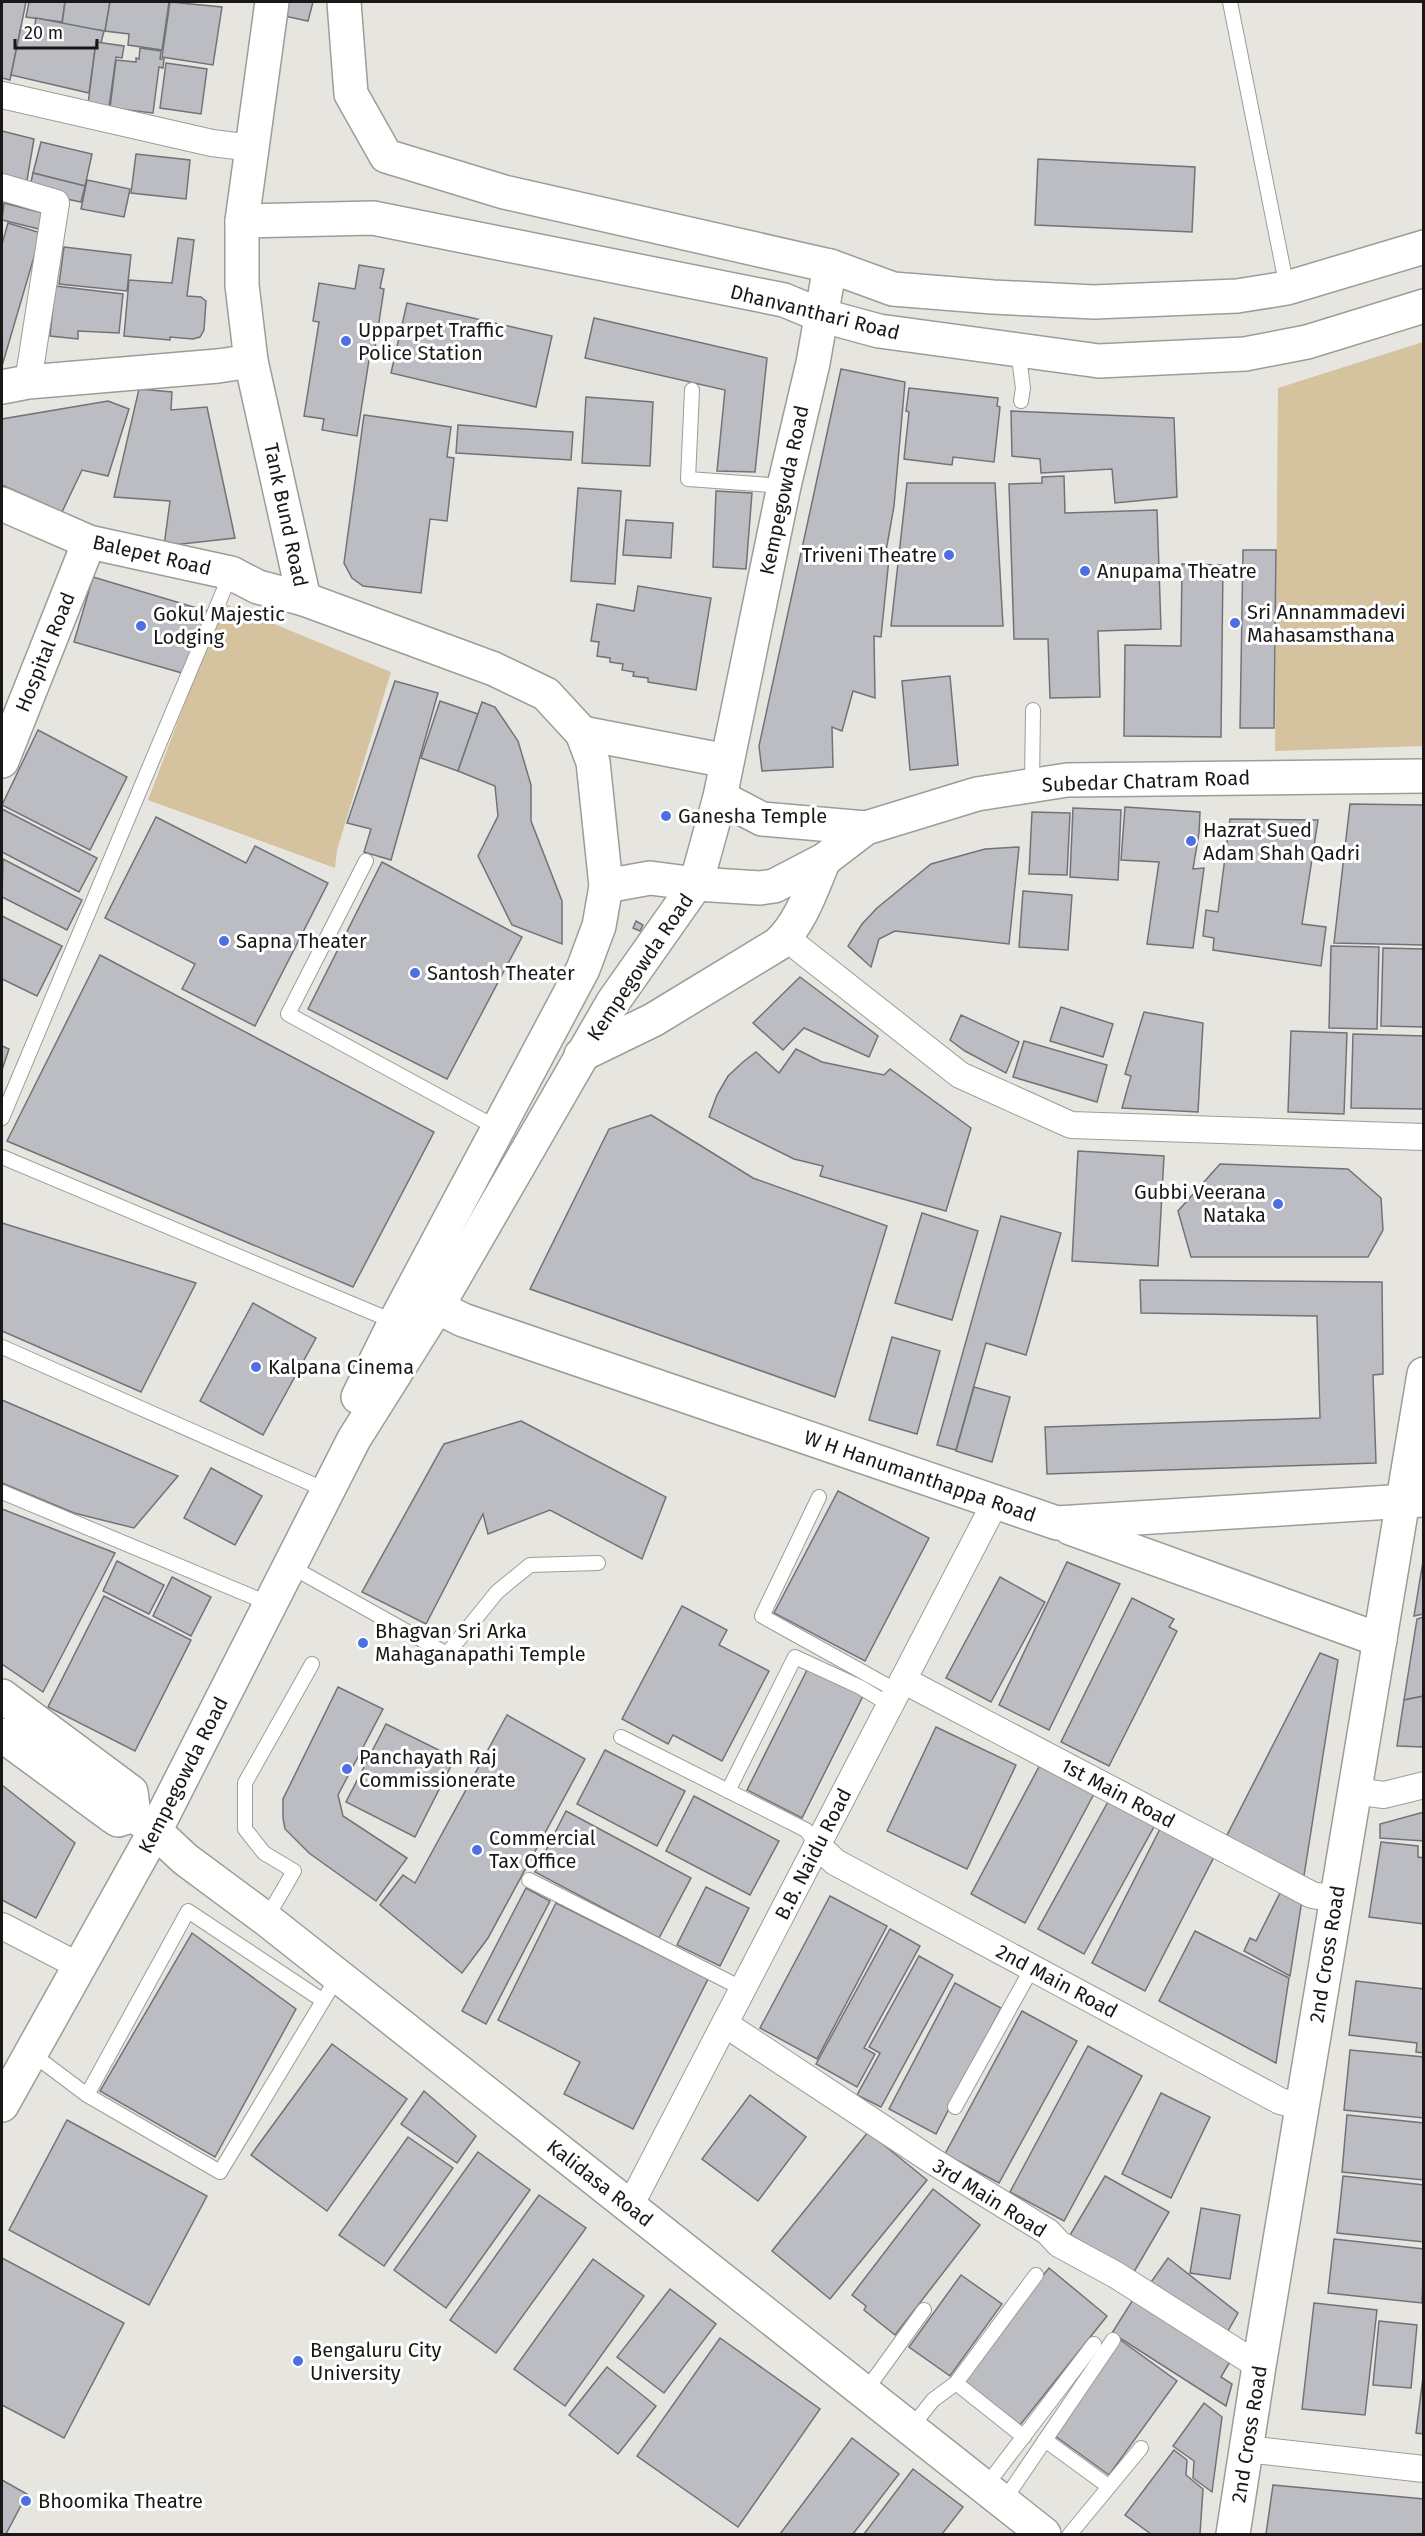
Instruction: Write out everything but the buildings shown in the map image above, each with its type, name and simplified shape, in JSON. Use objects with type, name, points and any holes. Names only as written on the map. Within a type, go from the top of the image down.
[{"type":"main road","name":"Tank Bund Road","points":[[272,2],[242,221],[242,285],[251,360],[304,599],[494,669],[546,694],[582,733],[593,762],[606,886]]},
{"type":"main road","points":[[344,2],[351,94],[386,156],[504,192],[830,266],[893,289],[1094,302],[1237,296],[1287,288],[1424,248]]},
{"type":"main road","points":[[491,240],[504,192]]},
{"type":"main road","name":"Dhanvanthari Road","points":[[242,221],[282,222],[373,218],[784,300],[820,315],[879,331],[1099,361],[1245,354],[1307,342],[1424,306]]},
{"type":"main road","name":"Kempegowda Road","points":[[2,2105],[80,1966],[145,1823],[270,1604],[354,1439],[436,1307],[613,1002],[696,884],[720,797],[784,486],[813,363],[830,266]]},
{"type":"main road","points":[[15,385],[218,366],[251,360]]},
{"type":"main road","name":"Balepet Road","points":[[2,504],[89,542],[231,573],[258,587],[304,599]]},
{"type":"main road","name":"Hospital Road","points":[[2,761],[89,542]]},
{"type":"main road","points":[[582,733],[727,761]]},
{"type":"main road","name":"Subedar Chatram Road","points":[[606,886],[650,878],[696,884],[760,888],[774,886],[824,860],[866,828],[977,794],[1032,784],[1067,780],[1424,776]]},
{"type":"main road","points":[[720,797],[762,819],[866,828]]},
{"type":"main road","points":[[581,1055],[652,1020],[778,944],[786,936],[824,860]]},
{"type":"main road","name":"Kempegowda Road","points":[[354,1439],[351,1413],[395,1322],[583,969],[599,926],[606,886]]},
{"type":"main road","name":"W H Hanumanthappa Road","points":[[436,1307],[463,1320],[1057,1523],[1414,1501]]},
{"type":"main road","name":"2nd Cross Road","points":[[1233,2535],[1380,1640],[1414,1501],[1424,1374]]},
{"type":"main road","points":[[1057,1523],[1380,1640]]},
{"type":"main road","points":[[2,1696],[131,1792],[145,1823]]},
{"type":"main road","points":[[2,1735],[118,1820],[145,1823]]},
{"type":"main road","name":"Kalidasa Road","points":[[145,1823],[185,1859],[266,1919],[330,1988],[630,2206],[1044,2535]]},
{"type":"street","points":[[2,96],[212,143],[252,148]]},
{"type":"street","points":[[2,187],[57,204],[15,385]]},
{"type":"street","points":[[786,936],[960,1076],[1071,1125],[1424,1137]]},
{"type":"street","name":"B.B. Naidu Road","points":[[630,2206],[996,1501]]},
{"type":"street","name":"1st Main Road","points":[[897,1692],[1312,1895],[1336,1899]]},
{"type":"street","points":[[1354,1791],[1384,1795],[1424,1785]]},
{"type":"street","name":"2nd Main Road","points":[[817,1845],[835,1862],[1280,2101],[1302,2107]]},
{"type":"street","points":[[2,1926],[80,1966]]},
{"type":"street","name":"3rd Main Road","points":[[725,2024],[931,2160],[1048,2232],[1059,2244],[1116,2275],[1259,2366]]},
{"type":"street","points":[[1246,2449],[1424,2469]]},
{"type":"lane","points":[[1230,2],[1287,288]]},
{"type":"lane","points":[[1018,350],[1023,388],[1021,401]]},
{"type":"lane","points":[[692,390],[688,480],[784,486]]},
{"type":"lane","points":[[2,1118],[231,573]]},
{"type":"lane","points":[[1032,784],[1033,710]]},
{"type":"lane","points":[[366,861],[288,1014],[497,1128]]},
{"type":"lane","points":[[2,1157],[395,1322]]},
{"type":"lane","points":[[2,1347],[328,1491]]},
{"type":"lane","points":[[2,1492],[270,1604]]},
{"type":"lane","points":[[819,1497],[762,1616],[897,1692]]},
{"type":"lane","points":[[290,1566],[447,1654],[497,1592],[530,1565],[598,1563]]},
{"type":"lane","points":[[728,1791],[795,1657],[860,1687],[897,1692]]},
{"type":"lane","points":[[266,1919],[294,1871],[264,1853],[245,1829],[245,1783],[312,1664]]},
{"type":"lane","points":[[621,1737],[806,1830],[817,1845]]},
{"type":"lane","points":[[529,1880],[743,1989]]},
{"type":"lane","points":[[31,2053],[87,2095],[220,2172],[330,1988],[188,1911],[87,2095]]},
{"type":"lane","points":[[955,2107],[1032,1968]]},
{"type":"lane","points":[[910,2429],[933,2400],[956,2383],[1036,2275]]},
{"type":"lane","points":[[864,2393],[924,2310]]},
{"type":"lane","points":[[994,2495],[1045,2440],[1113,2340]]},
{"type":"lane","points":[[994,2495],[1024,2437],[1094,2344]]},
{"type":"lane","points":[[956,2383],[1024,2437]]},
{"type":"lane","points":[[1045,2440],[1108,2486]]},
{"type":"lane","points":[[1070,2535],[1141,2448]]},
{"type":"shaded area","points":[[1423,342],[1423,746],[1275,751],[1278,388]]},
{"type":"shaded area","points":[[223,603],[391,672],[337,850],[335,868],[148,800]]},
{"type":"place","name":"Upparpet Traffic Police Station","points":[[346,341]]},
{"type":"place","name":"Triveni Theatre","points":[[949,555]]},
{"type":"place","name":"Anupama Theatre","points":[[1085,571]]},
{"type":"place","name":"Sri Annammadevi Mahasamsthana","points":[[1235,623]]},
{"type":"place","name":"Gokul Majestic Lodging","points":[[141,626]]},
{"type":"place","name":"Ganesha Temple","points":[[666,816]]},
{"type":"place","name":"Hazrat Sued Adam Shah Qadri","points":[[1191,841]]},
{"type":"place","name":"Sapna Theater","points":[[224,941]]},
{"type":"place","name":"Santosh Theater","points":[[415,973]]},
{"type":"place","name":"Gubbi Veerana Nataka","points":[[1278,1204]]},
{"type":"place","name":"Kalpana Cinema","points":[[256,1367]]},
{"type":"place","name":"Bhagvan Sri Arka Mahaganapathi Temple","points":[[363,1643]]},
{"type":"place","name":"Panchayath Raj Commissionerate","points":[[347,1769]]},
{"type":"place","name":"Commercial Tax Office","points":[[477,1850]]},
{"type":"place","name":"Bengaluru City University","points":[[298,2361]]},
{"type":"place","name":"Bhoomika Theatre","points":[[26,2501]]}]
